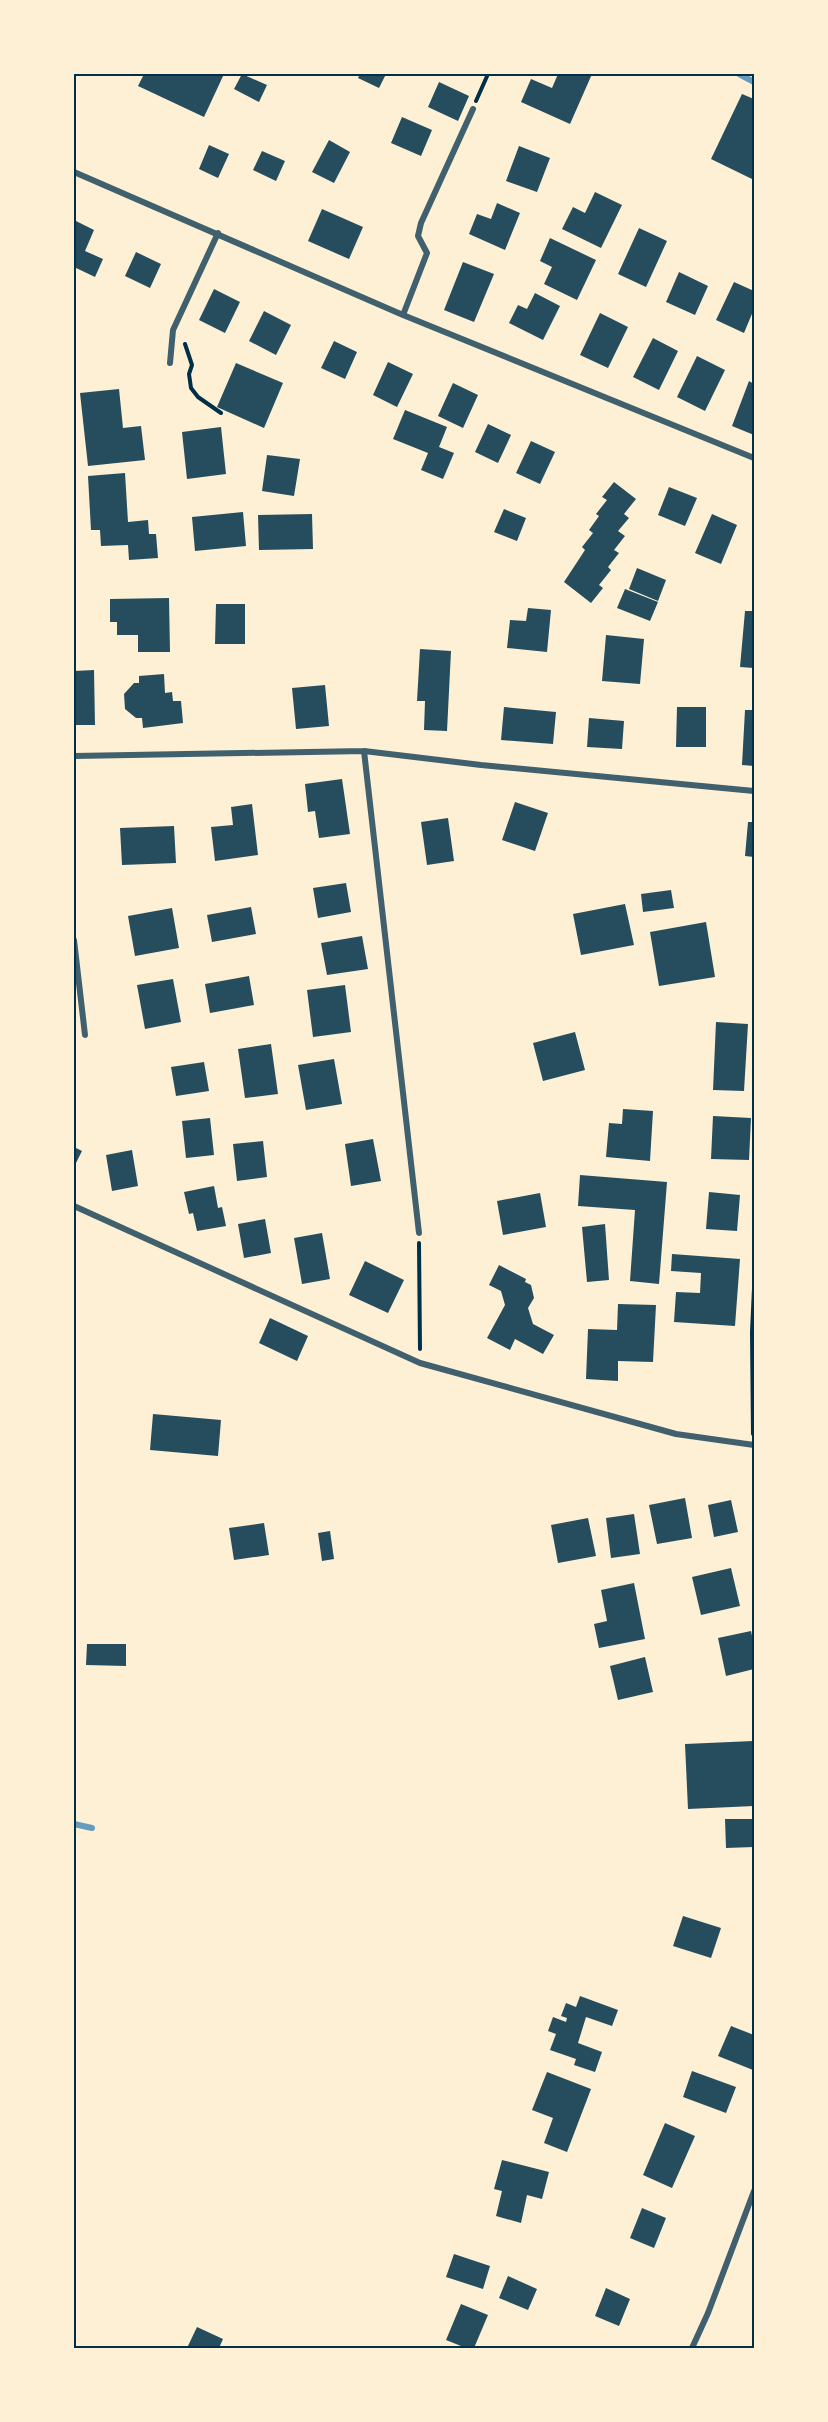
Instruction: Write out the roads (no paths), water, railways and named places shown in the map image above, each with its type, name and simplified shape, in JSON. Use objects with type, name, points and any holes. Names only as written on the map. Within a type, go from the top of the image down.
[{"type":"street","points":[[403,315],[427,253],[418,236],[421,224],[473,109]]},
{"type":"street","points":[[74,172],[403,315],[754,458]]},
{"type":"street","points":[[171,363],[173,330],[218,233]]},
{"type":"street","points":[[364,751],[419,1233]]},
{"type":"street","points":[[74,756],[364,751],[481,765],[754,791]]},
{"type":"street","points":[[74,940],[85,1035]]},
{"type":"street","points":[[74,1206],[420,1363],[676,1434],[754,1445]]},
{"type":"street","points":[[692,2349],[754,2191]]},
{"type":"waterway","points":[[739,74],[754,82]]},
{"type":"waterway","points":[[74,1824],[92,1828]]}]
